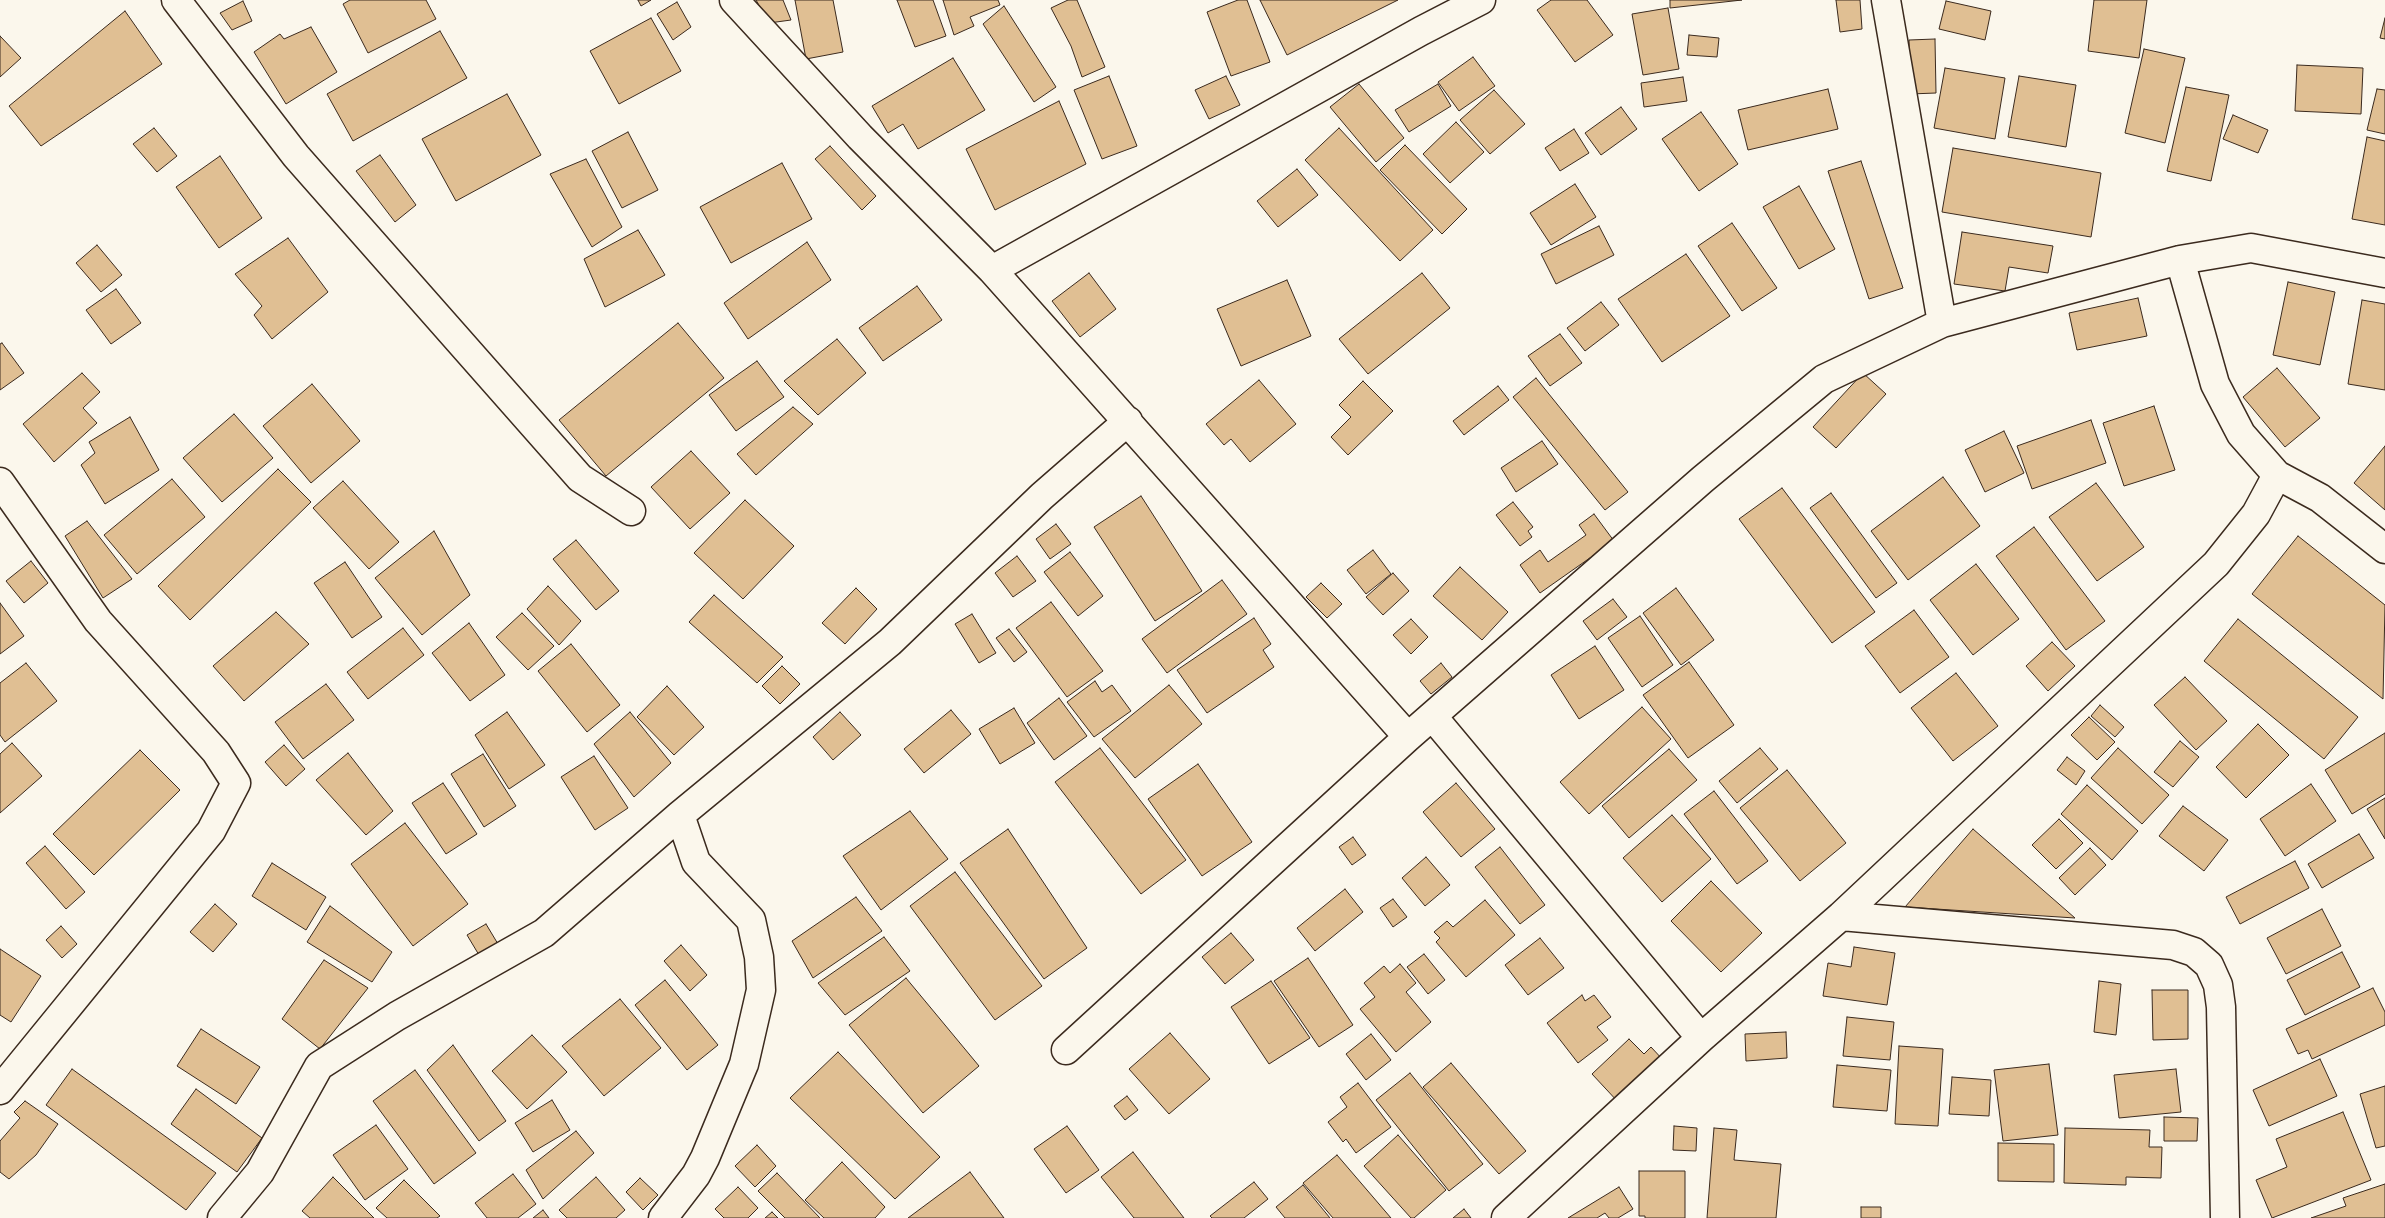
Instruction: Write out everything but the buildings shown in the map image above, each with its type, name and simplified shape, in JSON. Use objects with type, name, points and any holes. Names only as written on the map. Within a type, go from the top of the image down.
[{"type":"street","points":[[176,0],[296,156],[580,478],[631,511]]},
{"type":"street","points":[[734,0],[860,137],[992,270],[1408,737]]},
{"type":"street","points":[[992,270],[1421,30],[1481,0]]},
{"type":"street","points":[[1886,0],[1942,323]]},
{"type":"street","points":[[1066,1050],[1408,737],[1703,479],[1824,379],[1942,323],[2180,260],[2251,248],[2385,272]]},
{"type":"street","points":[[2180,260],[2215,384],[2241,434],[2276,475],[2320,498],[2385,550]]},
{"type":"street","points":[[222,1218],[260,1172],[319,1066],[397,1016],[544,933],[680,816],[890,642],[1042,496],[1128,421]]},
{"type":"street","points":[[1506,1218],[1701,1038],[1840,916],[2216,564],[2256,514],[2276,475]]},
{"type":"street","points":[[0,482],[98,621],[216,752],[236,784],[211,831],[0,1090]]},
{"type":"street","points":[[1433,717],[1701,1038]]},
{"type":"street","points":[[663,1218],[696,1174],[705,1158],[744,1064],[761,990],[760,957],[751,920],[696,862],[680,816]]},
{"type":"street","points":[[1840,916],[2173,945],[2194,952],[2209,965],[2218,985],[2222,1007],[2225,1218]]}]
